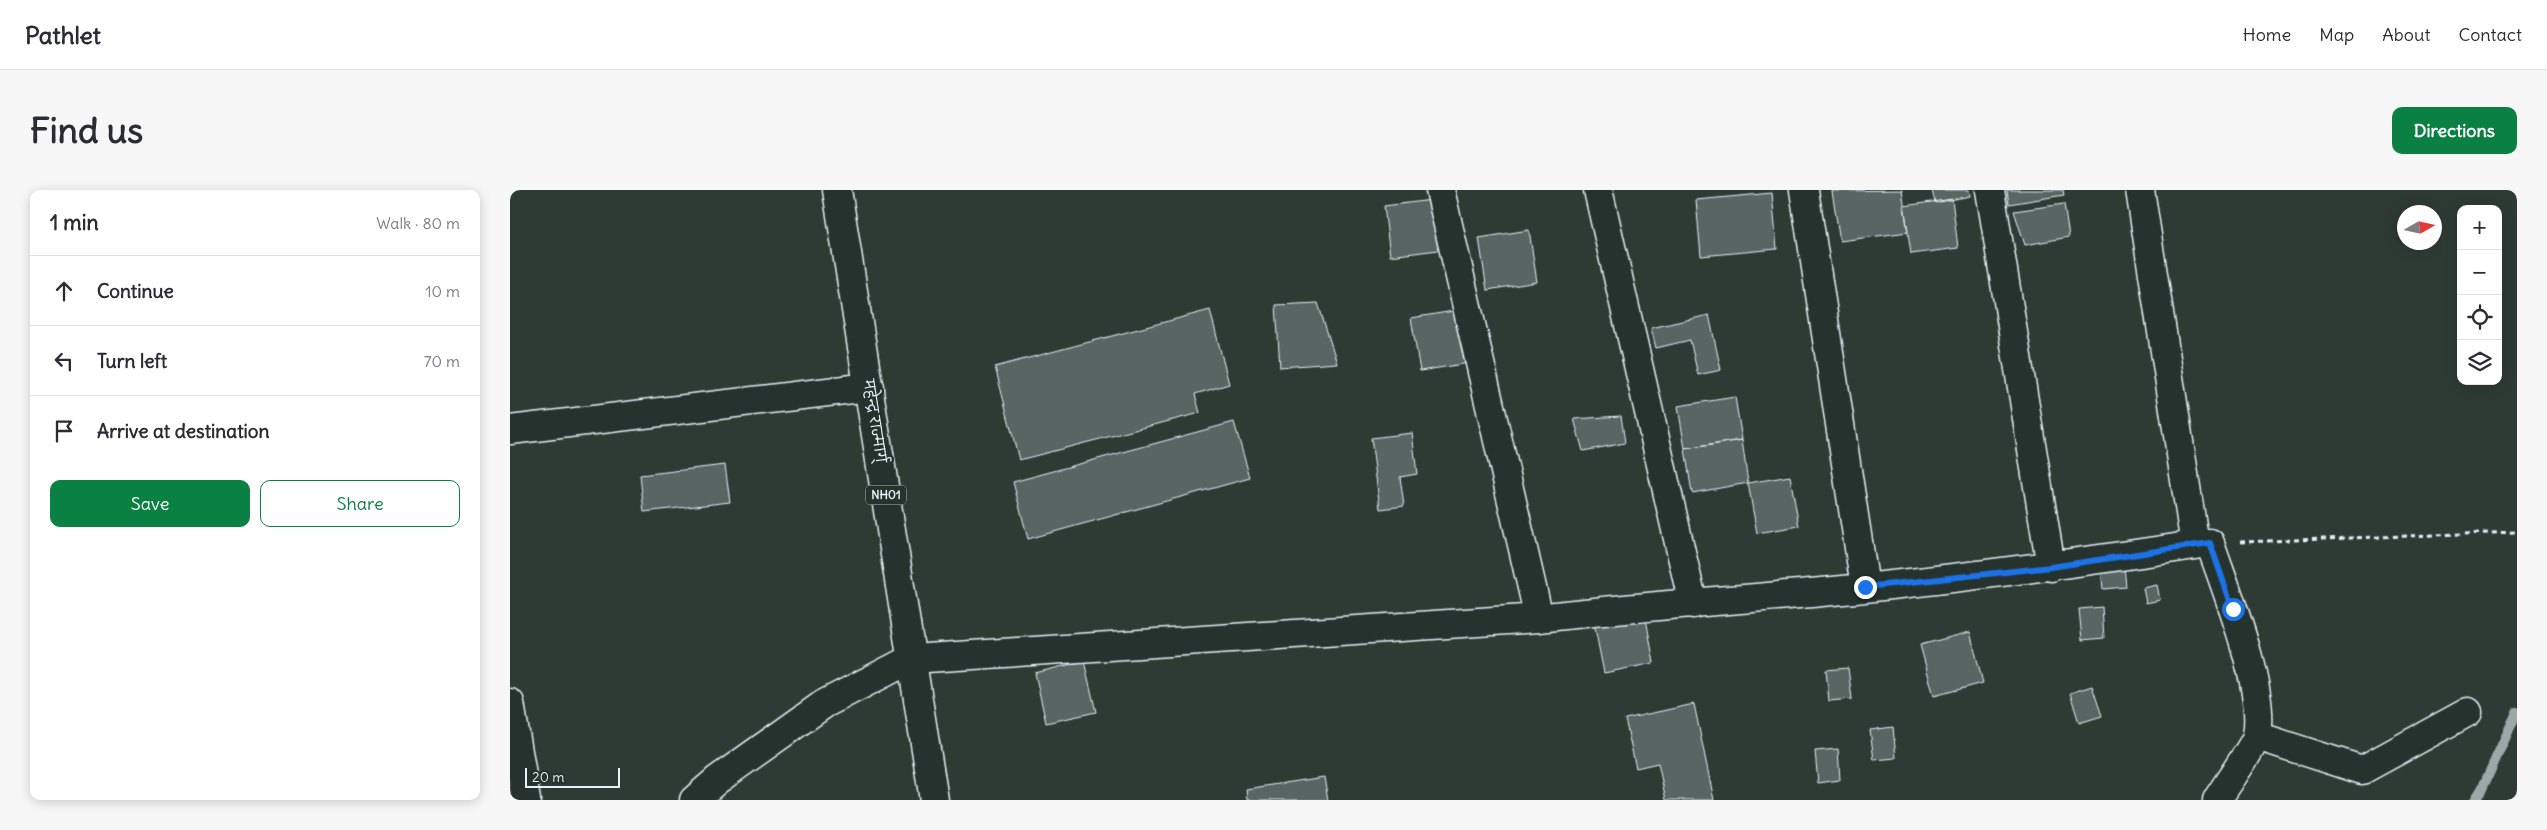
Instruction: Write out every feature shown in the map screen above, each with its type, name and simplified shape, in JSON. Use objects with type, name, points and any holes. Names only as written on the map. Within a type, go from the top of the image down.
[{"type":"main road","name":"महेन्द्र राज्मार्ग्","points":[[837,190],[870,387],[934,800]]},
{"type":"main road","points":[[1440,190],[1539,618]]},
{"type":"main road","points":[[1598,190],[1693,604]]},
{"type":"main road","points":[[1804,190],[1865,587]]},
{"type":"main road","points":[[1990,190],[2051,567]]},
{"type":"main road","points":[[694,800],[717,780],[824,704],[911,659],[1539,618],[1630,607],[1693,604],[2051,567],[2195,545],[2140,190]]},
{"type":"main road","points":[[510,430],[870,387]]},
{"type":"main road","points":[[2210,543],[2233,609],[2257,693],[2256,736],[2216,800]]},
{"type":"main road","points":[[510,703],[526,800]]},
{"type":"main road","points":[[2256,736],[2362,770],[2468,712]]},
{"type":"path","points":[[2210,543],[2517,532]]},
{"type":"building","points":[[1902,190],[1908,232],[1840,241],[1832,191]]},
{"type":"building","points":[[1932,190],[1969,190],[1970,196],[1935,203]]},
{"type":"building","points":[[2007,190],[2063,190],[2064,195],[2009,204]]},
{"type":"building","points":[[1772,193],[1777,249],[1701,256],[1696,200]]},
{"type":"building","points":[[1952,199],[1958,248],[1911,254],[1904,206]]},
{"type":"building","points":[[1432,200],[1438,250],[1390,256],[1384,206]]},
{"type":"building","points":[[2064,204],[2069,237],[2025,245],[2014,211]]},
{"type":"building","points":[[1529,230],[1537,282],[1487,290],[1479,238]]},
{"type":"building","points":[[1318,303],[1337,363],[1280,367],[1276,305]]},
{"type":"building","points":[[1210,310],[1229,384],[1195,394],[1200,413],[1019,460],[995,367]]},
{"type":"building","points":[[1460,310],[1469,363],[1420,371],[1411,318]]},
{"type":"building","points":[[1709,315],[1721,370],[1698,375],[1690,340],[1656,348],[1651,328]]},
{"type":"building","points":[[1735,397],[1742,440],[1685,449],[1678,406]]},
{"type":"building","points":[[1621,416],[1625,443],[1583,451],[1574,419]]},
{"type":"building","points":[[1234,422],[1250,478],[1028,539],[1013,482]]},
{"type":"building","points":[[1412,433],[1417,474],[1400,477],[1404,506],[1380,509],[1371,438]]},
{"type":"building","points":[[1742,440],[1748,483],[1692,493],[1685,449]]},
{"type":"building","points":[[725,465],[730,502],[644,512],[640,475]]},
{"type":"building","points":[[1790,476],[1799,526],[1757,533],[1748,483]]},
{"type":"building","points":[[2123,556],[2126,587],[2103,589],[2100,558]]},
{"type":"building","points":[[2157,585],[2160,600],[2146,603],[2143,588]]},
{"type":"building","points":[[2102,607],[2104,638],[2082,640],[2079,609]]},
{"type":"building","points":[[1645,613],[1654,663],[1604,673],[1594,623]]},
{"type":"building","points":[[1970,632],[1983,683],[1934,696],[1920,645]]},
{"type":"building","points":[[1084,661],[1096,712],[1046,723],[1035,673]]},
{"type":"building","points":[[1848,668],[1852,699],[1829,701],[1826,670]]},
{"type":"building","points":[[2092,686],[2102,716],[2079,723],[2070,693]]},
{"type":"building","points":[[1694,704],[1714,800],[1666,800],[1658,763],[1636,768],[1625,719]]},
{"type":"building","points":[[1893,727],[1896,758],[1874,760],[1870,730]]},
{"type":"building","points":[[1838,749],[1840,780],[1818,783],[1815,751]]},
{"type":"building","points":[[1324,777],[1328,800],[1247,800],[1246,789]]},
{"type":"waterway","points":[[2475,800],[2482,789],[2517,712]]},
{"type":"route","points":[[1865,587],[2051,567],[2210,543],[2233,609]]}]
